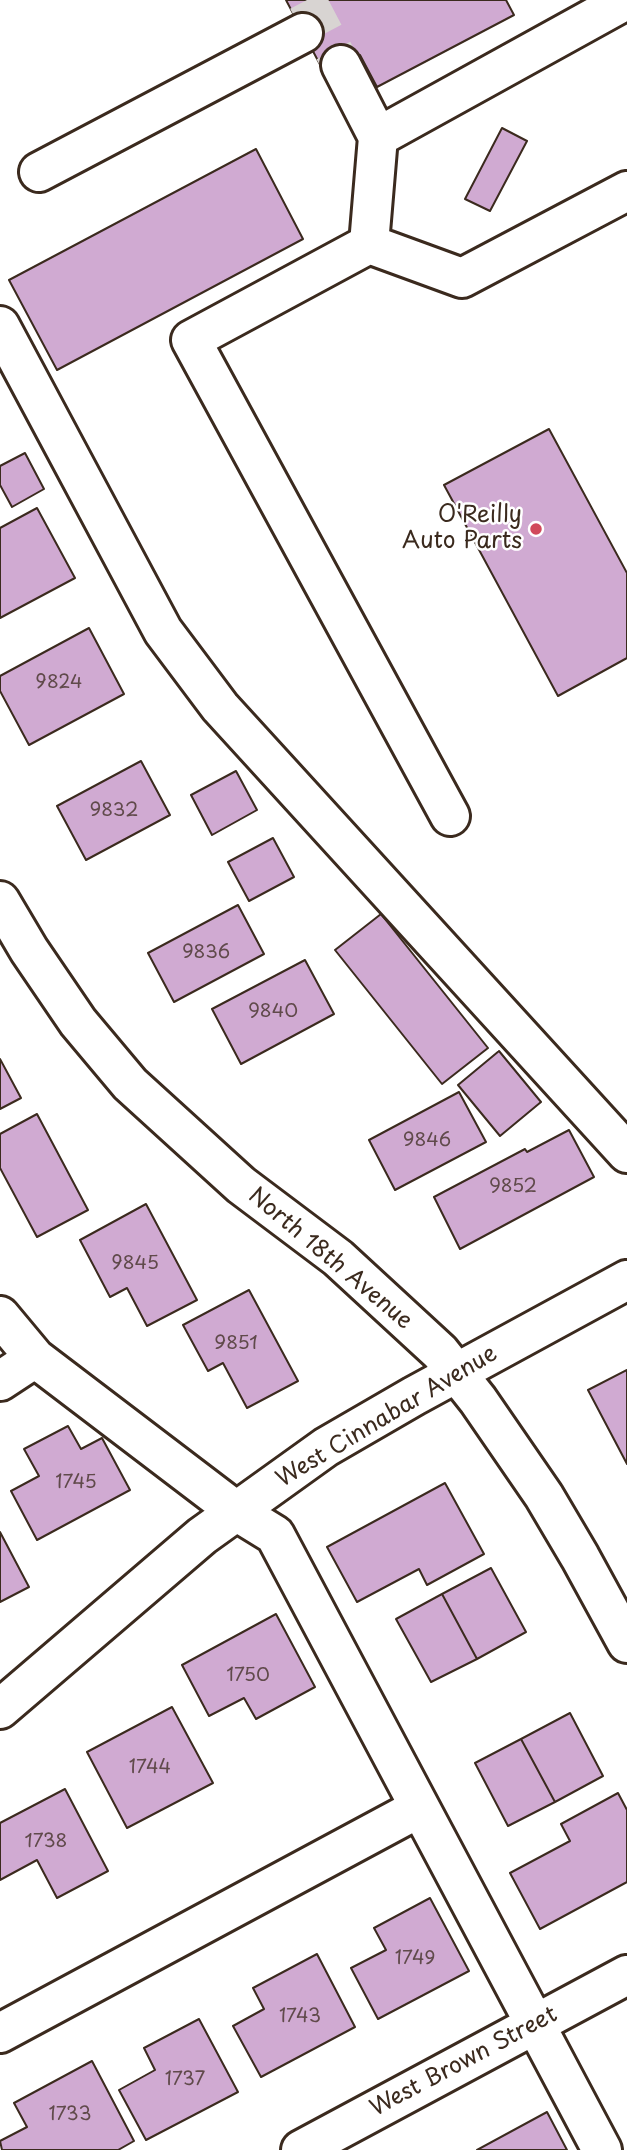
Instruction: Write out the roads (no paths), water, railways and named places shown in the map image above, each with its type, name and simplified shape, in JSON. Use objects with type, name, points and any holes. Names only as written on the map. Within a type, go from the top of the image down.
[{"type":"street","points":[[378,137],[626,0]]},
{"type":"street","points":[[39,172],[303,33]]},
{"type":"street","points":[[341,65],[378,137],[369,244]]},
{"type":"street","points":[[450,816],[191,340],[369,244],[462,278],[627,191]]},
{"type":"street","points":[[0,326],[163,631],[220,707],[627,1153]]},
{"type":"street","name":"North 18th Avenue","points":[[0,901],[29,950],[78,1022],[131,1084],[241,1185],[338,1258],[440,1352],[544,1496],[627,1643]]},
{"type":"street","name":"West Cinnabar Avenue","points":[[0,1709],[202,1536],[326,1447],[627,1280]]},
{"type":"street","points":[[0,1316],[35,1358],[236,1511],[275,1535],[602,2150]]},
{"type":"street","points":[[0,1381],[35,1358]]},
{"type":"street","points":[[0,2034],[419,1808]]},
{"type":"street","name":"West Brown Street","points":[[301,2150],[627,1975]]},
{"type":"tunnel","points":[[307,0],[341,65]]},
{"type":"place","name":"O'Reilly Auto Parts","points":[[536,529]]}]
